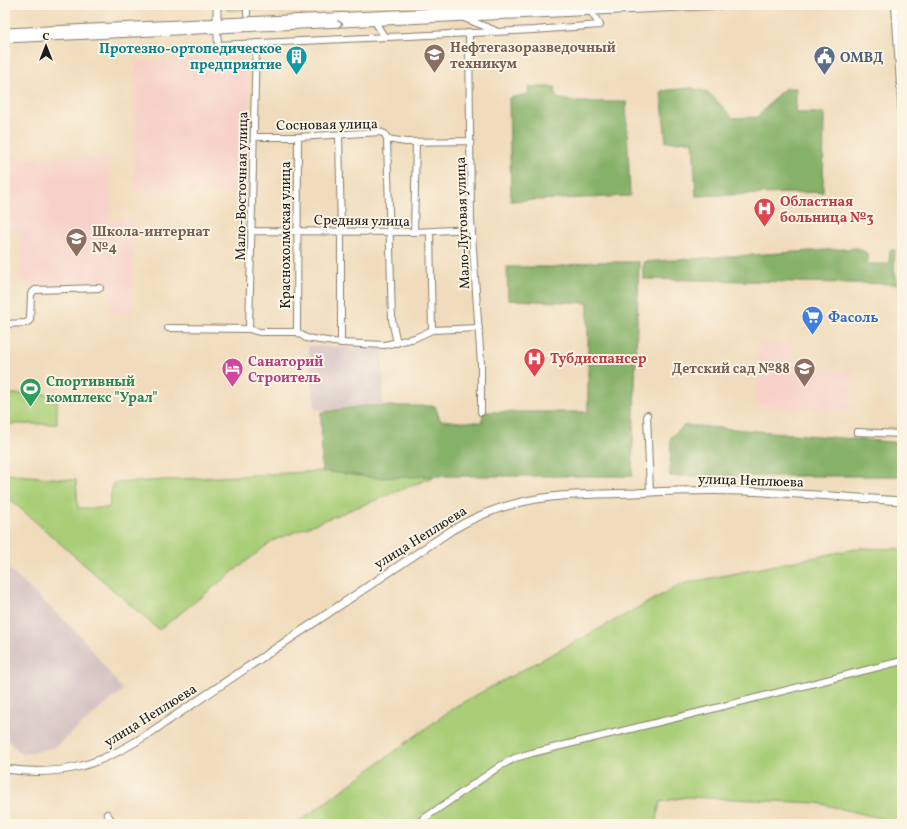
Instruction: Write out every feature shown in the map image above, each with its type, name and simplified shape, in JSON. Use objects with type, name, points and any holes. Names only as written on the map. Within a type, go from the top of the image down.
[{"type":"main road","points":[[217,5],[217,26]]},
{"type":"main road","points":[[5,39],[500,7],[590,8],[723,5]]},
{"type":"main road","points":[[5,32],[375,22],[464,18],[590,8]]},
{"type":"main road","name":"улица Неплюева","points":[[5,769],[32,772],[56,771],[91,763],[118,753],[452,530],[476,516],[511,504],[545,497],[650,492],[744,491],[902,501]]},
{"type":"street","points":[[247,5],[247,14]]},
{"type":"street","points":[[895,5],[902,117]]},
{"type":"street","points":[[217,26],[218,45],[600,25],[590,8]]},
{"type":"street","points":[[464,18],[496,31]]},
{"type":"street","points":[[375,22],[384,36]]},
{"type":"street","name":"Мало-Луговая улица","points":[[469,32],[472,229],[479,328],[481,412]]},
{"type":"street","name":"Мало-Восточная улица","points":[[249,329],[256,43]]},
{"type":"street","name":"Сосновая улица","points":[[254,137],[298,137],[380,132],[385,134],[387,139],[406,142],[470,141]]},
{"type":"street","points":[[339,135],[341,343]]},
{"type":"street","name":"Краснохолмская улица","points":[[297,332],[298,137]]},
{"type":"street","points":[[387,139],[392,320],[397,343]]},
{"type":"street","points":[[414,232],[416,142]]},
{"type":"street","name":"Средняя улица","points":[[251,231],[430,232],[472,229]]},
{"type":"street","points":[[430,232],[432,330]]},
{"type":"street","points":[[5,324],[26,323],[30,320],[31,294],[35,290],[100,288]]},
{"type":"street","points":[[168,328],[249,329],[259,332],[297,332],[306,338],[341,343],[385,345],[416,338],[432,330],[479,328]]},
{"type":"street","points":[[647,415],[650,492]]},
{"type":"street","points":[[857,432],[902,434]]},
{"type":"street","points":[[416,824],[514,758],[532,752],[692,714],[902,661]]},
{"type":"street","points":[[107,814],[114,824]]},
{"type":"shaded area","points":[[173,55],[249,55],[249,193],[134,192],[135,60],[173,60]]},
{"type":"shaded area","name":"Школа-интернат №4","points":[[110,157],[111,220],[135,220],[133,313],[110,312],[110,285],[21,285],[20,234],[5,234],[6,159]]},
{"type":"shaded area","name":"Детский сад №88","points":[[759,341],[793,344],[793,367],[852,371],[851,412],[757,405]]},
{"type":"shaded area","points":[[308,346],[383,348],[383,405],[315,410]]},
{"type":"shaded area","points":[[5,566],[80,635],[123,690],[55,747],[22,755],[5,737]]},
{"type":"green space","points":[[224,5],[273,5],[273,9],[227,10]]},
{"type":"green space","points":[[529,87],[555,87],[556,98],[577,102],[626,102],[630,196],[511,201],[509,98],[528,94]]},
{"type":"green space","points":[[691,88],[708,92],[733,118],[758,117],[779,93],[786,88],[796,88],[796,113],[824,113],[823,192],[696,196],[693,141],[666,142],[661,91]]},
{"type":"green space","points":[[857,248],[867,253],[867,264],[889,264],[890,250],[895,250],[894,271],[898,284],[643,279],[643,262]]},
{"type":"green space","points":[[591,262],[639,262],[632,476],[436,476],[377,478],[322,471],[321,412],[365,406],[435,406],[440,420],[482,422],[483,412],[588,412],[588,303],[508,300],[507,267],[554,267]]},
{"type":"green space","name":"Спортивный комплекс \"Урал\"","points":[[5,394],[57,394],[57,424],[5,424]]},
{"type":"green space","points":[[685,425],[902,443],[902,476],[670,476],[671,437]]},
{"type":"green space","points":[[322,471],[436,476],[272,541],[159,630],[5,495],[5,474],[76,480],[78,508],[109,508],[113,483]]},
{"type":"green space","points":[[860,548],[902,549],[902,824],[893,824],[892,821],[818,803],[686,797],[660,802],[656,824],[296,824],[456,706],[682,584]]},
{"type":"place","name":"Нефтегазоразведочный техникум","points":[[434,74]]},
{"type":"place","name":"Протезно-ортопедическое предприятие","points":[[297,76]]},
{"type":"place","name":"ОМВД","points":[[825,76]]},
{"type":"place","name":"Областная больница №3","points":[[764,228]]},
{"type":"place","name":"Школа-интернат №4","points":[[77,258]]},
{"type":"place","name":"Фасоль","points":[[812,336]]},
{"type":"place","name":"Тубдиспансер","points":[[535,378]]},
{"type":"place","name":"Санаторий Строитель","points":[[233,388]]},
{"type":"place","name":"Детский сад №88","points":[[805,388]]},
{"type":"place","name":"Спортивный комплекс \"Урал\"","points":[[31,408]]}]
